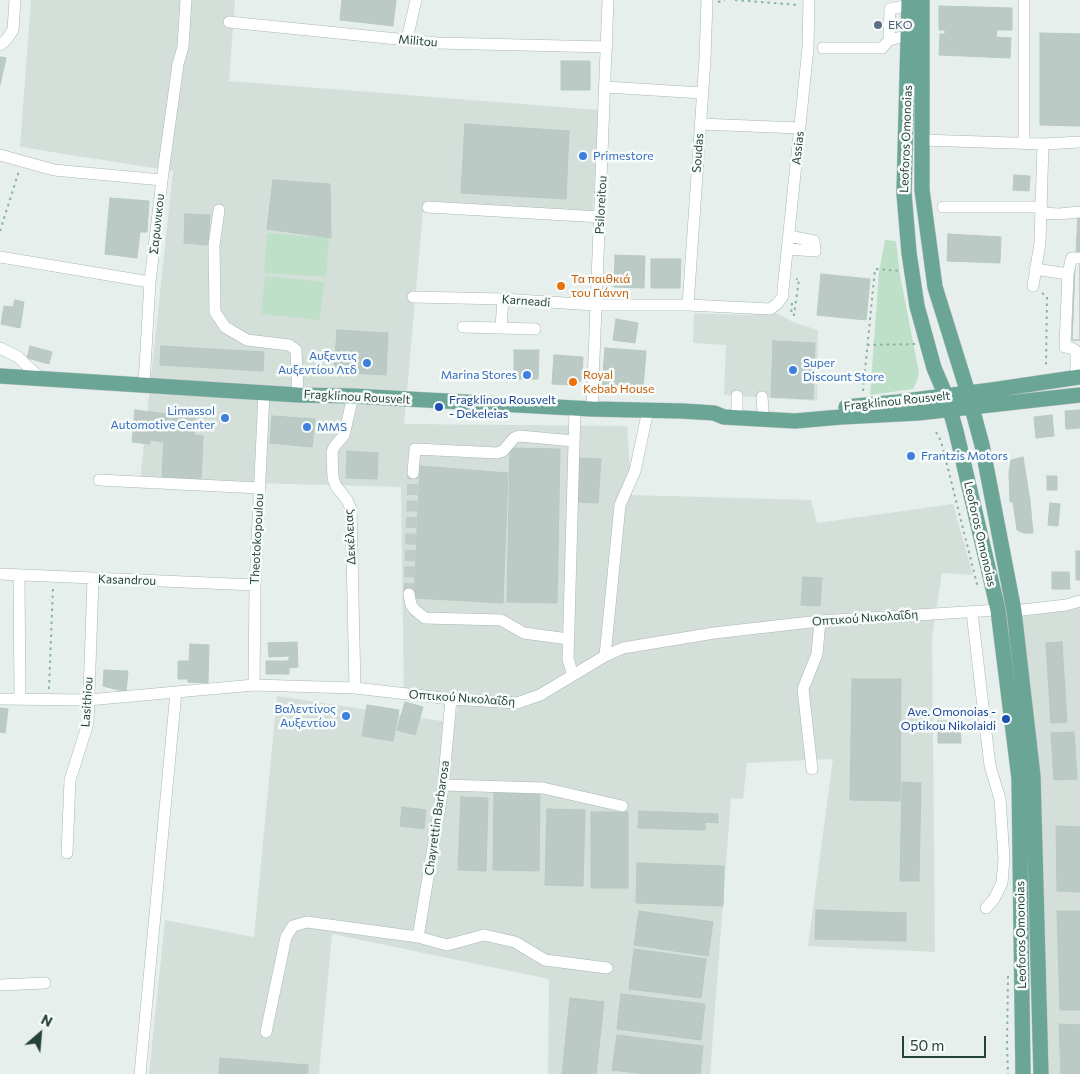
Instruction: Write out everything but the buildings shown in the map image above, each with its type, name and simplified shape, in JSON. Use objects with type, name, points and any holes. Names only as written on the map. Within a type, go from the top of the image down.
[{"type":"main road","name":"Leoforos Omonoias","points":[[914,2],[909,35],[904,193],[909,253],[916,306],[934,368],[948,403],[998,610],[1019,778],[1023,1074]]},
{"type":"main road","name":"Leoforos Omonoias","points":[[914,2],[922,140],[922,190],[934,287],[970,400],[982,445],[1014,611],[1033,776],[1041,1074]]},
{"type":"main road","name":"Fragklinou Rousvelt","points":[[0,376],[298,395],[714,413],[724,417],[796,421],[970,400],[1078,377]]},
{"type":"main road","name":"Fragklinou Rousvelt","points":[[970,400],[1080,395]]},
{"type":"main road","name":"Fragklinou Rousvelt","points":[[714,413],[737,402],[763,404],[794,411],[898,402],[948,403]]},
{"type":"street","points":[[0,45],[13,30],[15,0]]},
{"type":"street","name":"Σαρωνικου","points":[[144,384],[150,282],[178,64],[184,47],[186,0]]},
{"type":"street","points":[[407,39],[416,0]]},
{"type":"street","name":"Psiloreitou","points":[[592,409],[608,0]]},
{"type":"street","name":"Soudas","points":[[688,305],[705,59],[707,0]]},
{"type":"street","points":[[1024,0],[1024,143]]},
{"type":"street","points":[[889,40],[890,9],[914,2]]},
{"type":"street","name":"Assias","points":[[788,293],[787,249],[808,48],[809,3]]},
{"type":"street","name":"Militou","points":[[229,22],[437,43],[607,47]]},
{"type":"street","points":[[823,48],[882,48],[889,40],[909,35]]},
{"type":"street","points":[[605,87],[702,93]]},
{"type":"street","points":[[700,124],[800,128]]},
{"type":"street","points":[[922,140],[1043,144],[1080,142]]},
{"type":"street","points":[[1033,286],[1040,243],[1043,144]]},
{"type":"street","points":[[0,155],[54,170],[162,180]]},
{"type":"street","points":[[428,207],[601,217]]},
{"type":"street","points":[[943,207],[1042,210],[1059,214],[1080,212]]},
{"type":"street","points":[[219,210],[214,245],[215,312],[225,327],[247,340],[289,345],[296,350],[298,395]]},
{"type":"street","points":[[787,249],[815,246],[789,236]]},
{"type":"street","points":[[0,256],[150,282]]},
{"type":"street","points":[[1078,377],[1076,351],[1065,347],[1068,274],[1072,258],[1080,258]]},
{"type":"street","points":[[1035,269],[1068,274]]},
{"type":"street","name":"Karneadi","points":[[413,297],[503,299],[595,305],[688,305],[743,311],[770,309],[788,293]]},
{"type":"street","points":[[501,328],[503,299]]},
{"type":"street","points":[[463,327],[535,329]]},
{"type":"street","points":[[0,348],[18,357],[41,379]]},
{"type":"street","name":"Theotokopoulou","points":[[254,685],[255,584],[264,393]]},
{"type":"street","name":"Δεκέλειας","points":[[353,396],[344,435],[332,452],[333,478],[336,486],[348,500],[351,509],[354,688]]},
{"type":"street","points":[[574,675],[568,659],[568,640],[575,408]]},
{"type":"street","points":[[606,656],[620,506],[635,471],[648,410]]},
{"type":"street","points":[[413,473],[415,449],[497,453],[503,451],[514,438],[519,436],[574,441]]},
{"type":"street","points":[[99,480],[259,488]]},
{"type":"street","name":"Kasandrou","points":[[0,574],[255,584]]},
{"type":"street","points":[[19,576],[20,699]]},
{"type":"street","name":"Lasithiou","points":[[67,853],[70,780],[88,723],[93,579]]},
{"type":"street","points":[[409,594],[411,605],[425,618],[501,620],[524,633],[568,640]]},
{"type":"street","points":[[1014,611],[1066,605],[1080,601]]},
{"type":"street","name":"Οπτικού Νικολαΐδη","points":[[0,699],[88,700],[254,685],[354,688],[451,699],[517,703],[540,695],[623,648],[714,633],[820,621],[998,610]]},
{"type":"street","points":[[972,612],[990,766],[1000,799],[1004,858],[1002,884],[994,899],[986,908]]},
{"type":"street","points":[[812,769],[803,689],[817,654],[820,621]]},
{"type":"street","points":[[140,1074],[176,692]]},
{"type":"street","name":"Chayrettin Barbarosa","points":[[418,938],[443,785],[451,699]]},
{"type":"street","points":[[443,785],[543,788],[622,806]]},
{"type":"street","points":[[266,1032],[286,937],[293,926],[307,922],[418,938],[448,945],[484,935],[516,942],[545,960],[607,968]]},
{"type":"street","points":[[0,985],[45,983]]},
{"type":"path","points":[[736,0],[809,3]]},
{"type":"path","points":[[0,231],[22,161]]},
{"type":"path","points":[[862,399],[875,269],[902,271]]},
{"type":"path","points":[[788,293],[791,314],[794,315],[799,279],[794,279]]},
{"type":"path","points":[[1033,286],[1047,298],[1046,376]]},
{"type":"path","points":[[868,345],[916,344]]},
{"type":"path","points":[[49,699],[54,577]]},
{"type":"shaded area","points":[[31,0],[235,0],[229,81],[599,110],[592,222],[423,212],[404,424],[627,426],[632,495],[811,500],[817,523],[953,504],[973,575],[942,573],[932,637],[935,952],[808,946],[833,759],[747,763],[743,799],[731,798],[710,1074],[548,1074],[549,979],[332,934],[319,1074],[149,1074],[165,920],[254,937],[277,696],[454,723],[459,701],[404,697],[401,487],[140,480],[173,171],[20,147]]},
{"type":"shaded area","points":[[694,313],[743,315],[776,313],[793,322],[818,330],[817,401],[724,395],[726,345],[693,343]]},
{"type":"shaded area","points":[[1080,607],[1080,1074],[1048,1074],[1021,617]]},
{"type":"green space","points":[[267,233],[329,238],[326,277],[264,273]]},
{"type":"green space","points":[[885,240],[896,241],[900,275],[919,373],[913,389],[870,395],[879,272]]},
{"type":"green space","points":[[265,276],[324,282],[320,320],[261,314]]},
{"type":"tunnel","points":[[409,594],[413,473]]},
{"type":"place","name":"EKO","points":[[878,25]]},
{"type":"place","name":"Primestore","points":[[583,156]]},
{"type":"place","name":"Τα παιθκιά του Γιάννη","points":[[561,286]]},
{"type":"place","name":"Αυξεντις Αυξεντίου Λτδ","points":[[367,363]]},
{"type":"place","name":"Super Discount Store","points":[[793,370]]},
{"type":"place","name":"Marina Stores","points":[[527,375]]},
{"type":"place","name":"Royal Kebab House","points":[[573,382]]},
{"type":"place","name":"Fragklinou Rousvelt - Dekeleias","points":[[439,407]]},
{"type":"place","name":"Limassol Automotive Center","points":[[225,418]]},
{"type":"place","name":"MMS","points":[[307,427]]},
{"type":"place","name":"Frantzis Motors","points":[[911,456]]},
{"type":"place","name":"Βαλεντίνος Αυξεντίου","points":[[346,716]]},
{"type":"place","name":"Ave. Omonoias - Optikou Nikolaidi","points":[[1006,719]]}]
